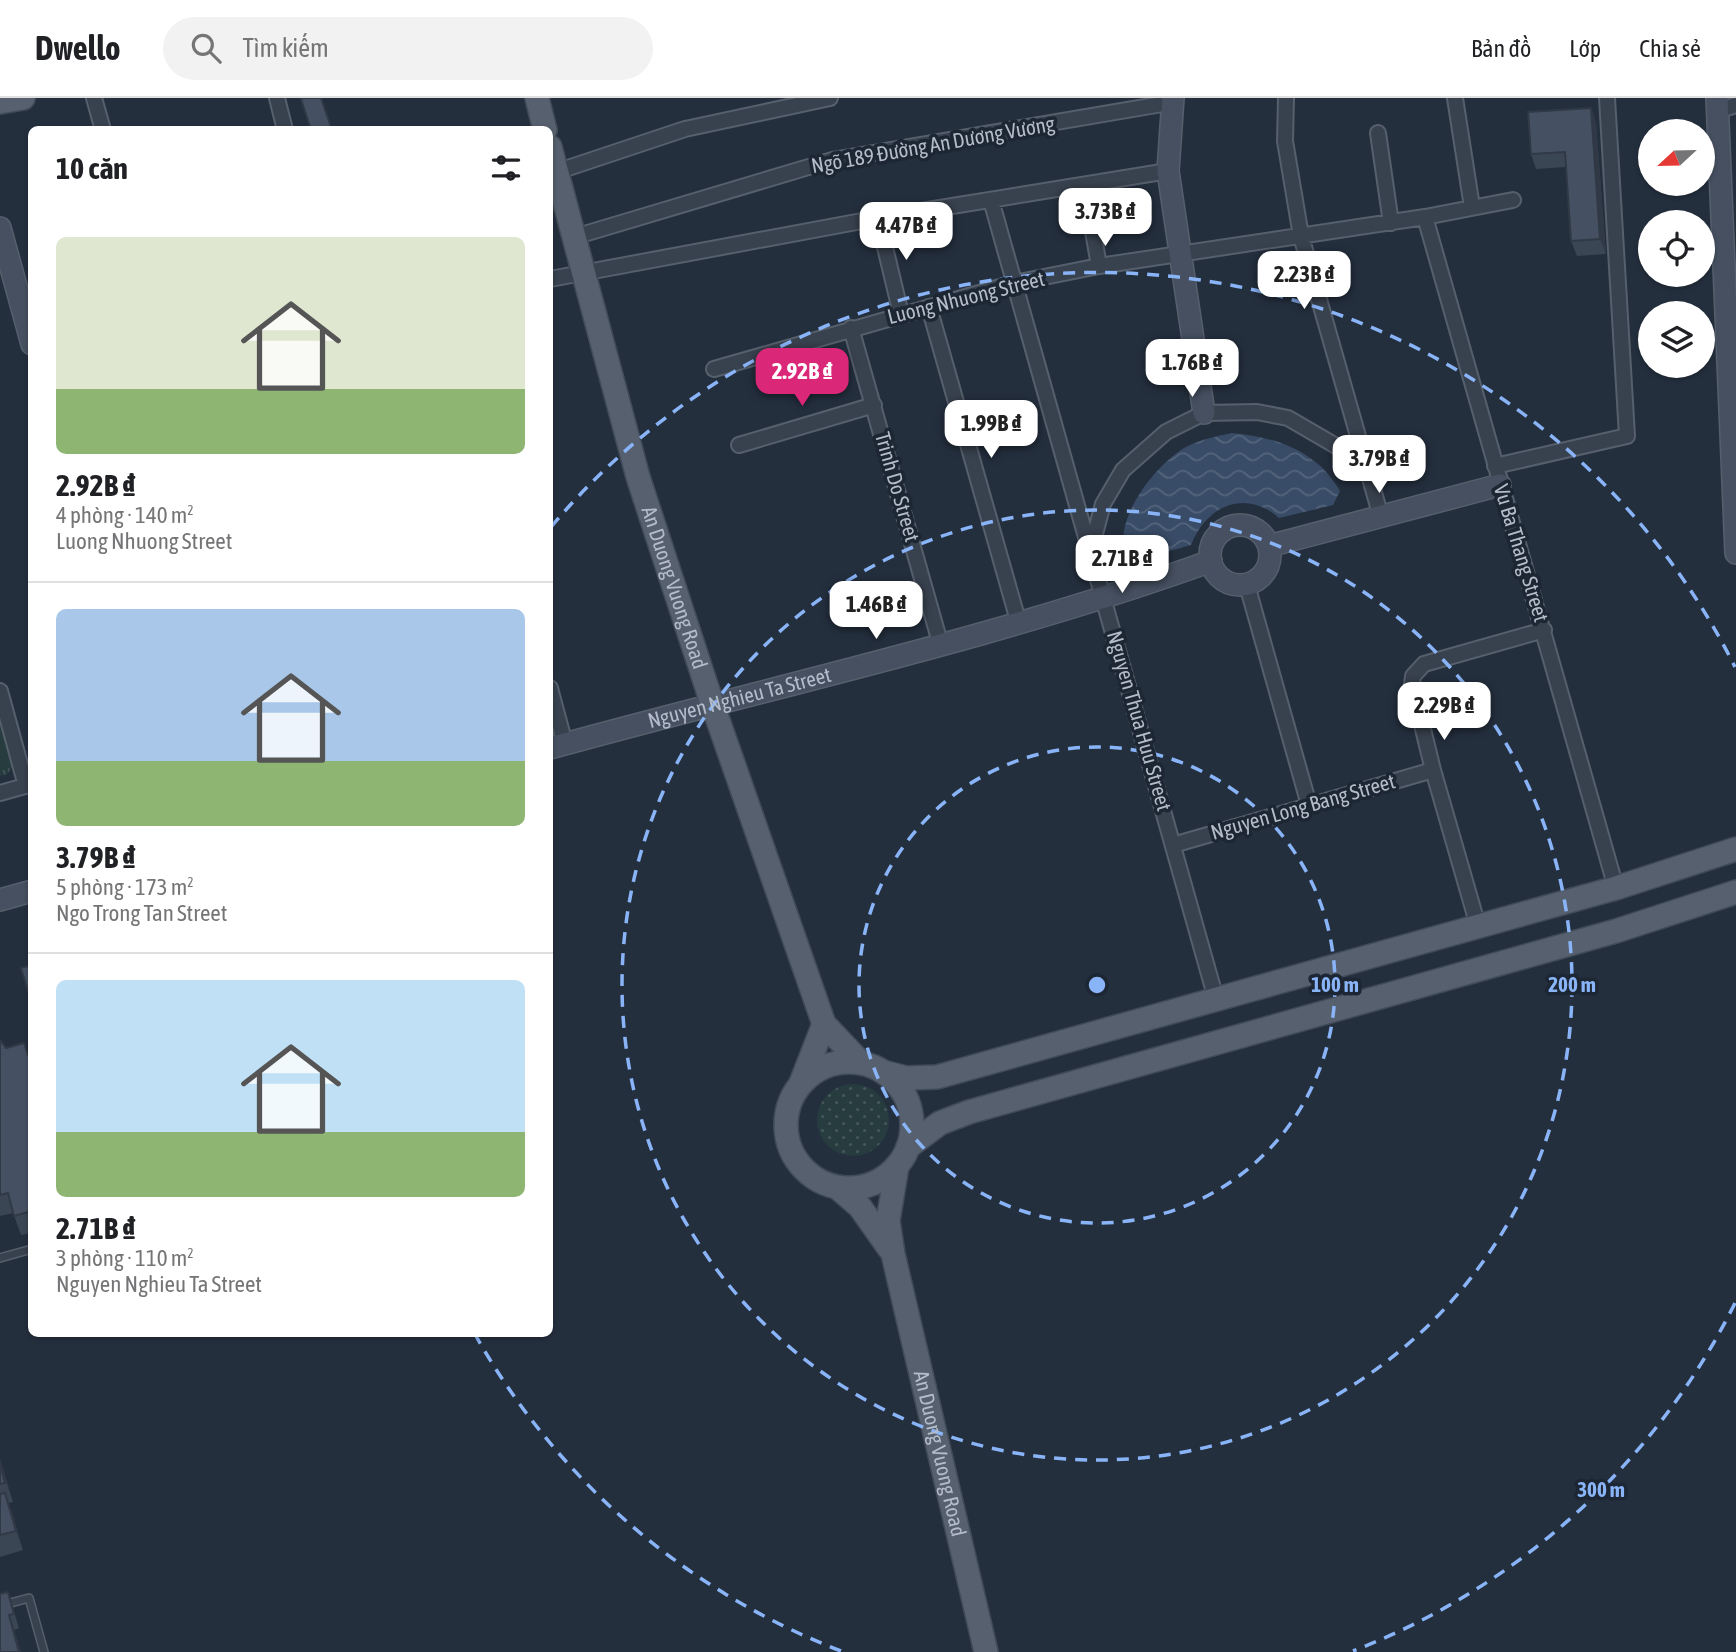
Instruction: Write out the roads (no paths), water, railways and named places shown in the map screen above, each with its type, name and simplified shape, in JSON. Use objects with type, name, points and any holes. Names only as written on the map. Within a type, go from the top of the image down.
[{"type":"main road","points":[[0,102],[23,98]]},
{"type":"main road","points":[[537,98],[544,126]]},
{"type":"main road","name":"An Duong Vuong Road","points":[[553,160],[638,477],[712,704],[824,1024],[860,1062]]},
{"type":"main road","points":[[800,1084],[827,1065],[860,1062],[883,1072],[906,1077],[937,1077],[1616,888],[1736,849]]},
{"type":"main road","points":[[824,1024],[787,1113],[789,1146],[800,1165],[817,1180],[837,1187],[859,1188],[880,1180],[940,1123],[969,1112],[1603,935],[1736,892]]},
{"type":"main road","points":[[883,1072],[897,1085],[906,1099],[911,1123],[902,1157]]},
{"type":"main road","name":"An Duong Vuong Road","points":[[902,1157],[888,1221],[893,1254],[986,1652]]},
{"type":"main road","name":"An Duong Vuong Road","points":[[837,1187],[860,1207],[893,1254]]},
{"type":"street","points":[[94,98],[102,126]]},
{"type":"street","points":[[277,98],[284,126]]},
{"type":"street","points":[[556,172],[685,129],[831,98]]},
{"type":"street","points":[[1286,98],[1285,141],[1301,236],[1381,517]]},
{"type":"street","points":[[1455,98],[1472,207]]},
{"type":"street","points":[[1269,546],[1381,517],[1498,475],[1627,436],[1607,98]]},
{"type":"street","points":[[1173,100],[1168,171],[1204,413]]},
{"type":"street","name":"Ngõ 189 Đường An Dương Vương","points":[[574,237],[832,160],[1173,100]]},
{"type":"street","points":[[1723,105],[1736,552]]},
{"type":"street","points":[[1378,133],[1391,223]]},
{"type":"street","points":[[553,278],[878,218],[1168,171]]},
{"type":"street","points":[[1085,185],[1099,266]]},
{"type":"street","name":"Nguyen Thua Huu Street","points":[[991,200],[1216,999]]},
{"type":"street","name":"Luong Nhuong Street","points":[[714,369],[1014,283],[1099,266],[1391,223],[1513,200]]},
{"type":"street","name":"Vu Ba Thang Street","points":[[1425,217],[1616,888]]},
{"type":"street","points":[[878,218],[901,314]]},
{"type":"street","points":[[0,228],[28,330]]},
{"type":"street","points":[[929,307],[1019,624]]},
{"type":"street","name":"Trinh Do Street","points":[[851,328],[941,646]]},
{"type":"street","points":[[739,445],[874,405]]},
{"type":"street","points":[[1091,551],[1103,504],[1123,470],[1166,432],[1204,413],[1257,412],[1288,418],[1367,464]]},
{"type":"street","points":[[1232,526],[1250,527],[1258,531],[1269,546],[1266,570],[1247,584],[1224,581],[1211,561],[1212,543],[1224,530],[1232,526]]},
{"type":"street","name":"Nguyen Nghieu Ta Street","points":[[557,746],[941,646],[1105,600],[1211,561]]},
{"type":"street","points":[[1247,584],[1309,805]]},
{"type":"street","points":[[1478,926],[1433,770],[1412,684],[1417,670],[1424,664],[1544,630]]},
{"type":"street","points":[[0,691],[28,782]]},
{"type":"street","points":[[553,713],[557,746]]},
{"type":"street","name":"Nguyen Long Bang Street","points":[[1173,845],[1433,770]]},
{"type":"street","points":[[0,793],[28,785]]},
{"type":"street","points":[[0,900],[28,892]]},
{"type":"lane","points":[[0,1258],[28,1250]]},
{"type":"lane","points":[[0,1606],[29,1598],[44,1652]]},
{"type":"water","points":[[1232,433],[1264,438],[1307,456],[1331,477],[1340,491],[1333,505],[1279,518],[1253,504],[1228,506],[1216,511],[1206,520],[1191,545],[1134,561],[1129,559],[1124,545],[1124,529],[1139,494],[1151,478],[1164,464],[1190,445]]}]
